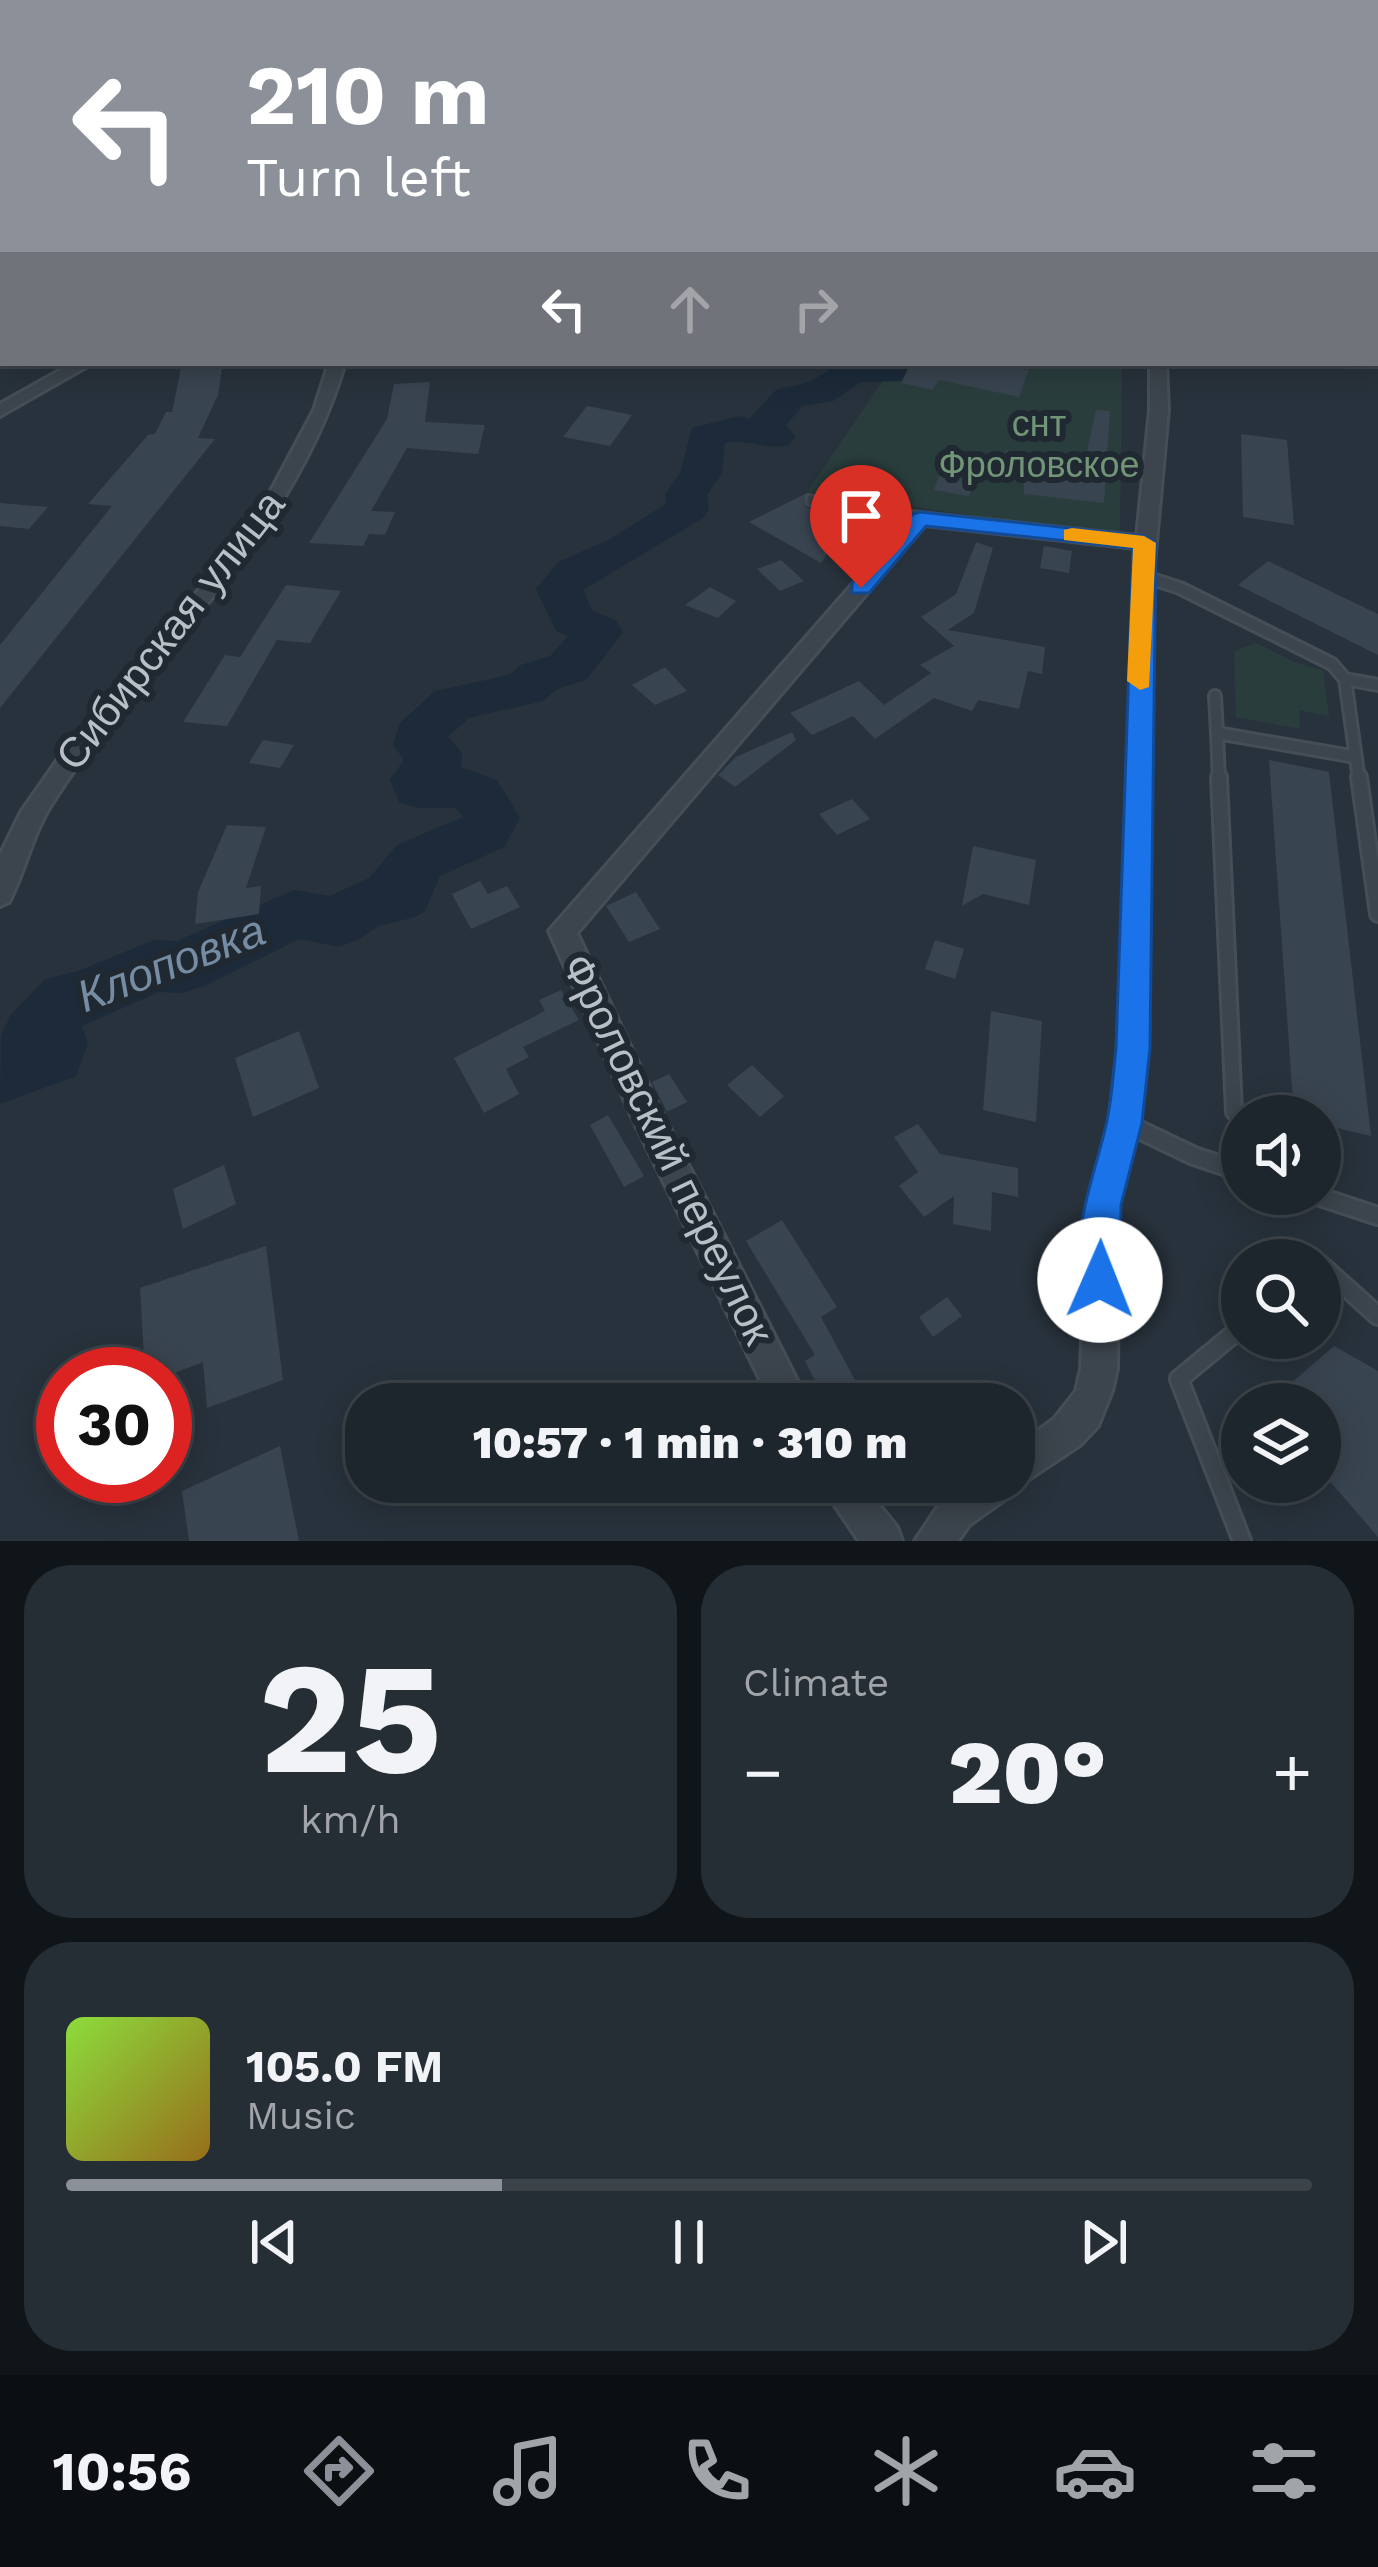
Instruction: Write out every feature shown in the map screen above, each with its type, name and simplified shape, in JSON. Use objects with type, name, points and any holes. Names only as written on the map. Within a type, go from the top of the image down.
[{"type":"street","points":[[0,411],[80,366]]},
{"type":"street","name":"Сибирская улица","points":[[0,895],[5,853],[57,774],[239,550],[287,482],[320,414],[336,366]]},
{"type":"street","points":[[1035,1455],[1084,1413],[1099,1370],[1102,1205],[1124,1123],[1133,1048],[1144,543],[1159,410],[1158,366]]},
{"type":"street","points":[[815,500],[920,519],[1144,543]]},
{"type":"street","name":"Фроловский переулок","points":[[781,1383],[644,1108],[563,931],[920,519]]},
{"type":"street","points":[[854,1503],[883,1541]]},
{"type":"street","points":[[934,1541],[969,1503]]},
{"type":"lane","points":[[1143,576],[1180,588],[1332,664],[1345,680],[1378,914]]},
{"type":"lane","points":[[1345,680],[1378,685]]},
{"type":"lane","points":[[1215,696],[1233,1095]]},
{"type":"lane","points":[[1217,733],[1356,757]]},
{"type":"lane","points":[[1124,1123],[1221,1165]]},
{"type":"lane","points":[[1341,1204],[1378,1216]]},
{"type":"lane","points":[[1341,1283],[1378,1316]]},
{"type":"lane","points":[[1221,1345],[1179,1378],[1243,1541]]},
{"type":"green space","name":"снт Фроловское","points":[[893,366],[1122,366],[1120,536],[807,492]]},
{"type":"green space","points":[[1256,643],[1323,670],[1329,716],[1299,710],[1300,729],[1236,717],[1234,651]]},
{"type":"building","points":[[181,366],[223,366],[218,395],[198,438],[215,439],[0,708],[0,645],[112,506],[88,504],[148,435],[155,434],[166,412],[172,412]]},
{"type":"building","points":[[910,366],[1029,370],[1019,397],[939,380],[932,390],[901,383]]},
{"type":"building","points":[[430,382],[425,422],[485,425],[478,454],[407,448],[371,511],[395,512],[385,535],[369,534],[363,546],[309,543],[387,419],[394,384]]},
{"type":"building","points":[[587,406],[632,415],[610,446],[563,437]]},
{"type":"building","points":[[1096,410],[1110,411],[1104,503],[1024,494],[1024,478],[999,478],[1006,450],[1084,465]]},
{"type":"building","points":[[1241,434],[1287,440],[1294,525],[1243,517]]},
{"type":"building","points":[[944,462],[977,468],[969,496],[934,490]]},
{"type":"building","points":[[805,494],[805,507],[848,522],[821,563],[749,522]]},
{"type":"building","points":[[0,503],[48,507],[29,529],[0,526]]},
{"type":"building","points":[[976,542],[993,548],[974,613],[948,630],[1045,647],[1042,674],[1028,671],[1019,709],[978,700],[972,711],[934,698],[875,739],[853,716],[812,735],[790,713],[859,681],[884,705],[931,673],[920,665],[954,646],[921,617],[956,594]]},
{"type":"building","points":[[1044,546],[1072,551],[1069,573],[1040,568]]},
{"type":"building","points":[[781,560],[804,581],[780,591],[757,569]]},
{"type":"building","points":[[1268,561],[1378,614],[1378,655],[1238,585]]},
{"type":"building","points":[[286,585],[341,591],[310,643],[277,640],[227,726],[183,722],[225,655],[240,657]]},
{"type":"building","points":[[710,587],[736,601],[718,618],[685,605]]},
{"type":"building","points":[[665,667],[687,691],[655,705],[632,685]]},
{"type":"building","points":[[792,732],[796,740],[735,787],[718,775],[736,757]]},
{"type":"building","points":[[263,740],[294,745],[280,768],[249,763]]},
{"type":"building","points":[[1269,760],[1329,772],[1371,1136],[1341,1129],[1341,1095],[1293,1095]]},
{"type":"building","points":[[852,799],[870,819],[837,835],[819,814]]},
{"type":"building","points":[[227,825],[266,827],[246,888],[261,886],[259,914],[195,924],[198,892]]},
{"type":"building","points":[[973,846],[1036,860],[1029,905],[983,894],[962,906]]},
{"type":"building","points":[[480,881],[488,894],[507,886],[520,907],[471,929],[452,894]]},
{"type":"building","points":[[636,892],[660,929],[629,942],[606,906]]},
{"type":"building","points":[[935,940],[964,949],[955,979],[925,969]]},
{"type":"building","points":[[561,990],[579,1020],[523,1047],[529,1057],[506,1069],[519,1094],[484,1113],[454,1058],[545,1011],[539,1000]]},
{"type":"building","points":[[991,1011],[1042,1021],[1036,1122],[983,1110]]},
{"type":"building","points":[[299,1031],[319,1088],[253,1117],[235,1058]]},
{"type":"building","points":[[752,1065],[784,1096],[760,1117],[727,1085]]},
{"type":"building","points":[[669,1074],[687,1102],[667,1112],[652,1082]]},
{"type":"building","points":[[608,1115],[644,1176],[624,1187],[590,1125]]},
{"type":"building","points":[[918,1124],[940,1154],[1018,1168],[1018,1197],[992,1192],[991,1231],[953,1224],[954,1196],[924,1217],[899,1186],[918,1172],[894,1137]]},
{"type":"building","points":[[224,1165],[236,1204],[183,1229],[173,1189]]},
{"type":"building","points":[[782,1220],[837,1307],[821,1317],[857,1383],[816,1383],[805,1361],[815,1355],[746,1241]]},
{"type":"building","points":[[266,1246],[283,1380],[207,1408],[203,1362],[192,1366],[192,1347],[143,1347],[140,1288]]},
{"type":"building","points":[[947,1297],[962,1316],[933,1337],[919,1317]]},
{"type":"building","points":[[1341,1350],[1378,1371],[1378,1537],[1341,1494],[1341,1383],[1291,1383],[1319,1359],[1341,1359]]},
{"type":"building","points":[[280,1446],[299,1541],[189,1541],[184,1503],[192,1503],[192,1486]]},
{"type":"waterway","name":"Клоповка","points":[[429,724],[453,704],[525,689],[539,677],[568,668],[599,632],[573,620],[559,589],[574,572],[626,549],[647,531],[688,509],[686,495],[701,473],[706,436],[739,428],[775,437],[764,425],[789,398],[820,393],[851,372],[891,373],[897,366]]},
{"type":"waterway","name":"Клоповка","points":[[3,1075],[28,1061],[53,1055],[55,1043],[34,1035],[67,998],[82,999],[154,966],[182,967],[294,914],[339,922],[364,903],[394,900],[404,894],[395,889],[396,883],[414,870],[417,861],[484,832],[492,818],[470,790],[418,788],[417,780],[437,762],[435,753],[419,745],[419,736]]},
{"type":"slow traffic","points":[[1072,535],[1144,543],[1140,681]]},
{"type":"route","points":[[861,588],[920,519],[1144,543],[1133,1048],[1124,1123],[1102,1205],[1100,1280]]}]
